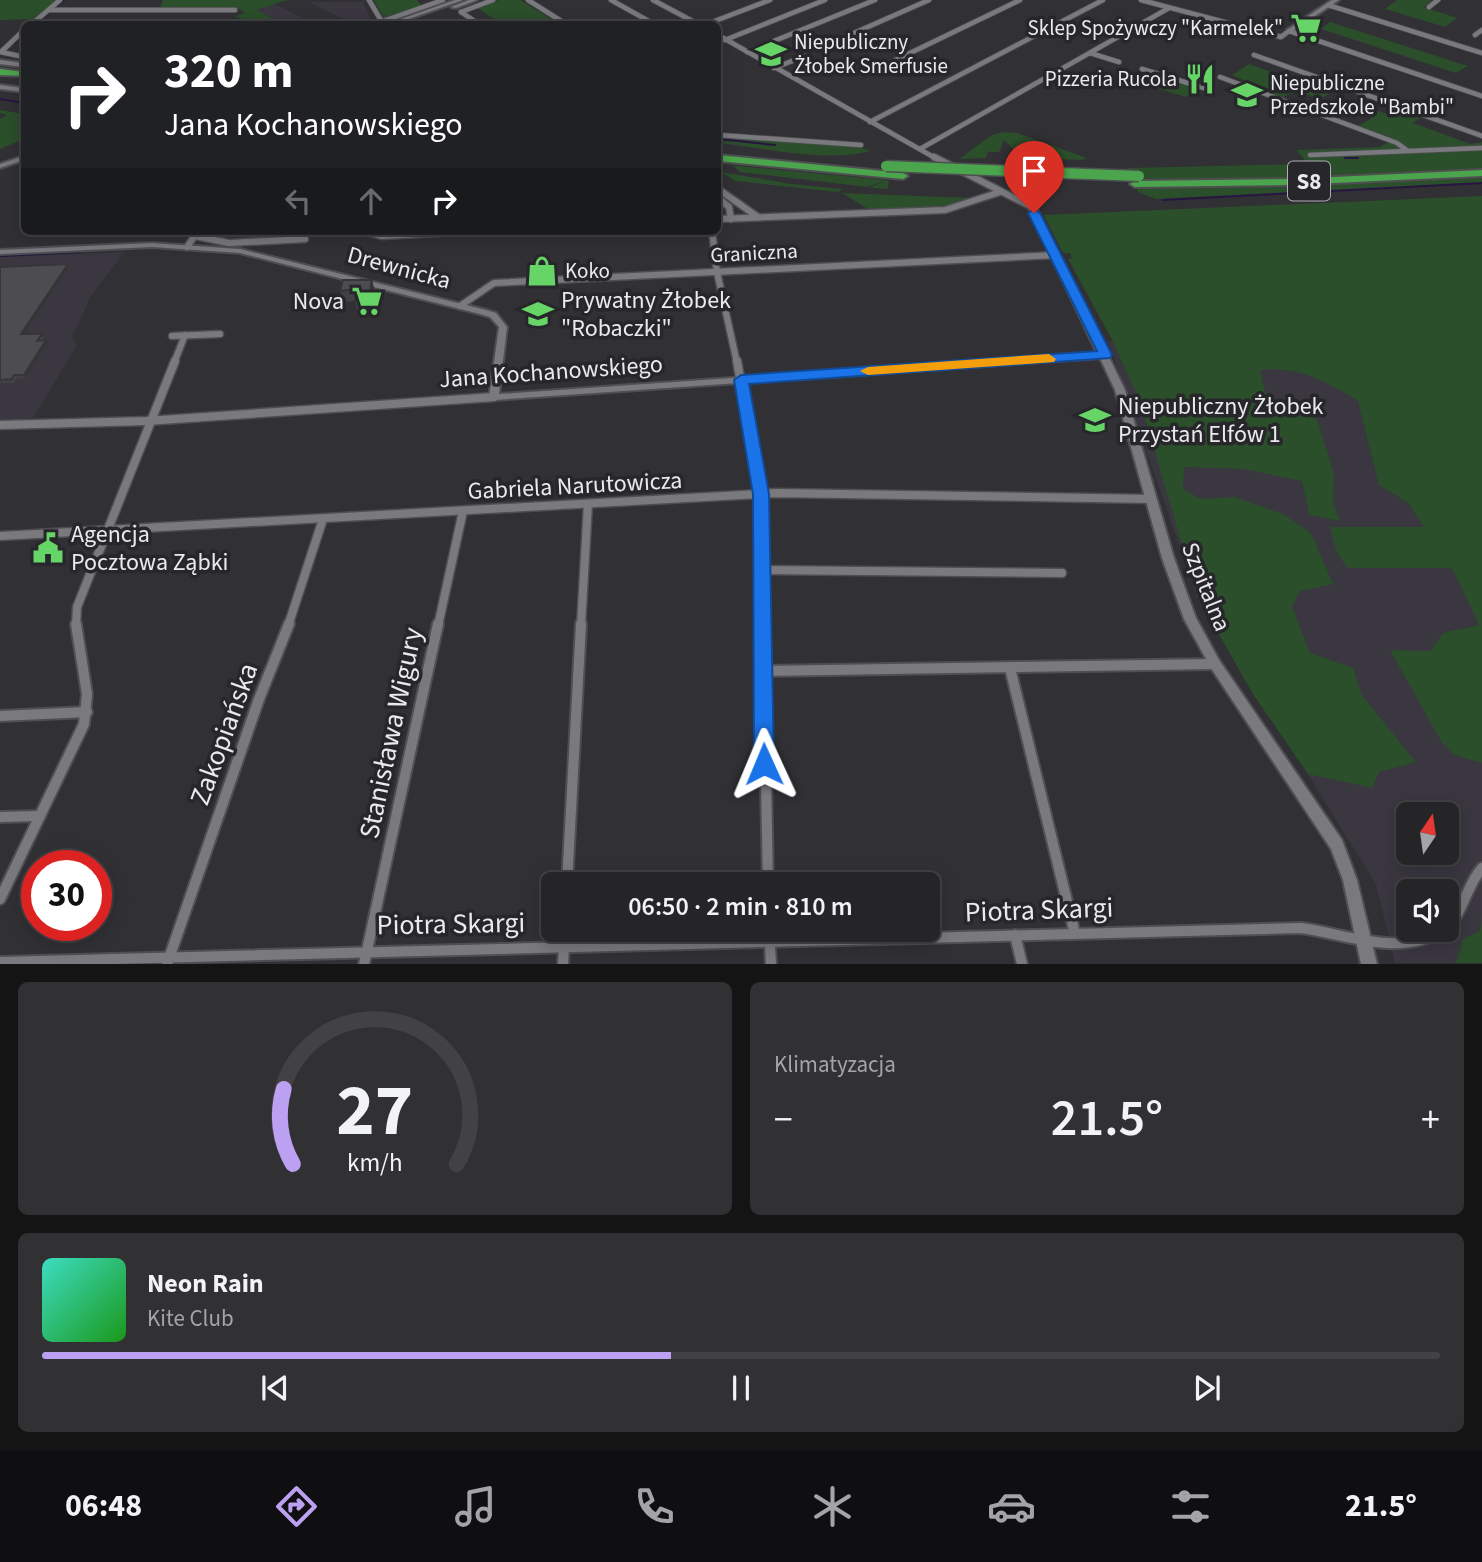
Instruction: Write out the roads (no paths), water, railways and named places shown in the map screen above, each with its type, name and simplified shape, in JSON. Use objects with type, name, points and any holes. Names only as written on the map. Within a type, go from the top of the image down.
[{"type":"highway","points":[[3,72],[21,74]]},
{"type":"highway","points":[[0,79],[21,82]]},
{"type":"highway","name":"S8","points":[[721,150],[886,166],[1137,180],[1482,165]]},
{"type":"highway","name":"S8","points":[[721,158],[903,176],[1137,180],[1482,173]]},
{"type":"street","points":[[36,21],[60,0]]},
{"type":"street","points":[[369,0],[381,21]]},
{"type":"street","points":[[385,21],[443,0]]},
{"type":"street","points":[[399,21],[460,0]]},
{"type":"street","points":[[415,21],[474,0]]},
{"type":"street","points":[[474,21],[461,12],[493,0]]},
{"type":"street","points":[[528,0],[561,21]]},
{"type":"street","points":[[611,0],[648,21]]},
{"type":"street","points":[[653,0],[692,21]]},
{"type":"street","points":[[660,4],[670,0]]},
{"type":"street","points":[[715,21],[770,0]]},
{"type":"street","points":[[725,40],[825,0]]},
{"type":"street","points":[[747,52],[876,0]]},
{"type":"street","points":[[820,47],[929,0]]},
{"type":"street","points":[[875,69],[1020,0]]},
{"type":"street","points":[[870,122],[1103,0]]},
{"type":"street","points":[[1141,0],[1281,37],[1336,0]]},
{"type":"street","points":[[1429,7],[1438,0]]},
{"type":"street","points":[[149,10],[156,2]]},
{"type":"street","points":[[1328,5],[1482,53]]},
{"type":"street","points":[[920,149],[1169,8]]},
{"type":"street","points":[[49,10],[235,10]]},
{"type":"street","points":[[1475,35],[1482,30]]},
{"type":"street","points":[[1289,32],[1482,96]]},
{"type":"street","points":[[21,33],[1,50],[4,55],[21,57]]},
{"type":"street","name":"Szpitalna","points":[[721,37],[870,122],[1032,208],[1105,355],[1128,412],[1179,590],[1215,664],[1337,845],[1350,880],[1369,964]]},
{"type":"street","points":[[1090,53],[1119,62]]},
{"type":"street","points":[[1254,55],[1482,135]]},
{"type":"street","points":[[774,68],[804,56]]},
{"type":"street","points":[[0,62],[21,65]]},
{"type":"street","points":[[1142,69],[1205,88]]},
{"type":"street","points":[[1220,77],[1397,143],[1408,151]]},
{"type":"street","points":[[0,87],[21,90]]},
{"type":"street","points":[[721,135],[861,145]]},
{"type":"street","points":[[1310,155],[1482,148]]},
{"type":"street","points":[[0,166],[21,159]]},
{"type":"street","points":[[0,173],[21,165]]},
{"type":"street","points":[[721,191],[758,218]]},
{"type":"street","points":[[721,218],[944,210],[959,207],[974,198],[1000,192]]},
{"type":"street","points":[[721,200],[729,207],[731,216]]},
{"type":"street","points":[[187,247],[196,235]]},
{"type":"street","points":[[201,235],[229,243],[305,239]]},
{"type":"street","points":[[378,235],[399,235]]},
{"type":"street","points":[[712,235],[717,272],[741,380],[761,494],[768,872]]},
{"type":"street","name":"Drewnicka","points":[[0,251],[129,246],[187,247],[262,255],[493,315],[503,327],[494,397]]},
{"type":"street","name":"Graniczna","points":[[460,306],[494,283],[1056,255]]},
{"type":"street","points":[[172,336],[220,334]]},
{"type":"street","points":[[0,899],[88,712],[87,680],[76,611],[185,335]]},
{"type":"street","name":"Jana Kochanowskiego","points":[[0,425],[151,421],[1105,355]]},
{"type":"street","name":"Gabriela Narutowicza","points":[[0,536],[761,494],[1152,499]]},
{"type":"street","points":[[568,872],[589,504]]},
{"type":"street","name":"Stanisława Wigury","points":[[364,964],[463,511]]},
{"type":"street","name":"Zakopiańska","points":[[169,960],[259,699],[300,595],[323,519]]},
{"type":"street","points":[[762,570],[1062,573]]},
{"type":"street","points":[[763,671],[1215,664]]},
{"type":"street","points":[[1010,668],[1075,934]]},
{"type":"street","points":[[0,716],[88,712]]},
{"type":"street","points":[[0,817],[40,816]]},
{"type":"street","points":[[1459,914],[1473,877],[1482,868]]},
{"type":"street","name":"Piotra Skargi","points":[[940,935],[1301,928],[1392,947],[1423,942]]},
{"type":"street","points":[[1015,935],[1022,964]]},
{"type":"street","points":[[563,964],[564,942]]},
{"type":"street","name":"Piotra Skargi","points":[[0,962],[169,960],[367,950],[632,942]]},
{"type":"street","points":[[770,942],[771,964]]},
{"type":"waterway","points":[[54,9],[64,0]]},
{"type":"waterway","points":[[39,21],[51,11]]},
{"type":"waterway","points":[[14,43],[21,37]]},
{"type":"waterway","points":[[0,99],[21,102]]},
{"type":"waterway","points":[[721,139],[775,145]]},
{"type":"waterway","points":[[1345,158],[1358,158]]},
{"type":"waterway","points":[[1163,200],[1482,183]]},
{"type":"waterway","points":[[0,256],[80,252]]},
{"type":"place","name":"Sklep Spożywczy \"Karmelek\"","points":[[1306,28]]},
{"type":"place","name":"Niepubliczny Żłobek Smerfusie","points":[[771,54]]},
{"type":"place","name":"Pizzeria Rucola","points":[[1200,79]]},
{"type":"place","name":"Niepubliczne Przedszkole \"Bambi\"","points":[[1247,95]]},
{"type":"place","name":"Koko","points":[[542,271]]},
{"type":"place","name":"Nova","points":[[367,301]]},
{"type":"place","name":"Prywatny Żłobek \"Robaczki\"","points":[[538,314]]},
{"type":"place","name":"Niepubliczny Żłobek Przystań Elfów 1","points":[[1095,420]]},
{"type":"place","name":"Agencja Pocztowa Ząbki","points":[[48,548]]}]
